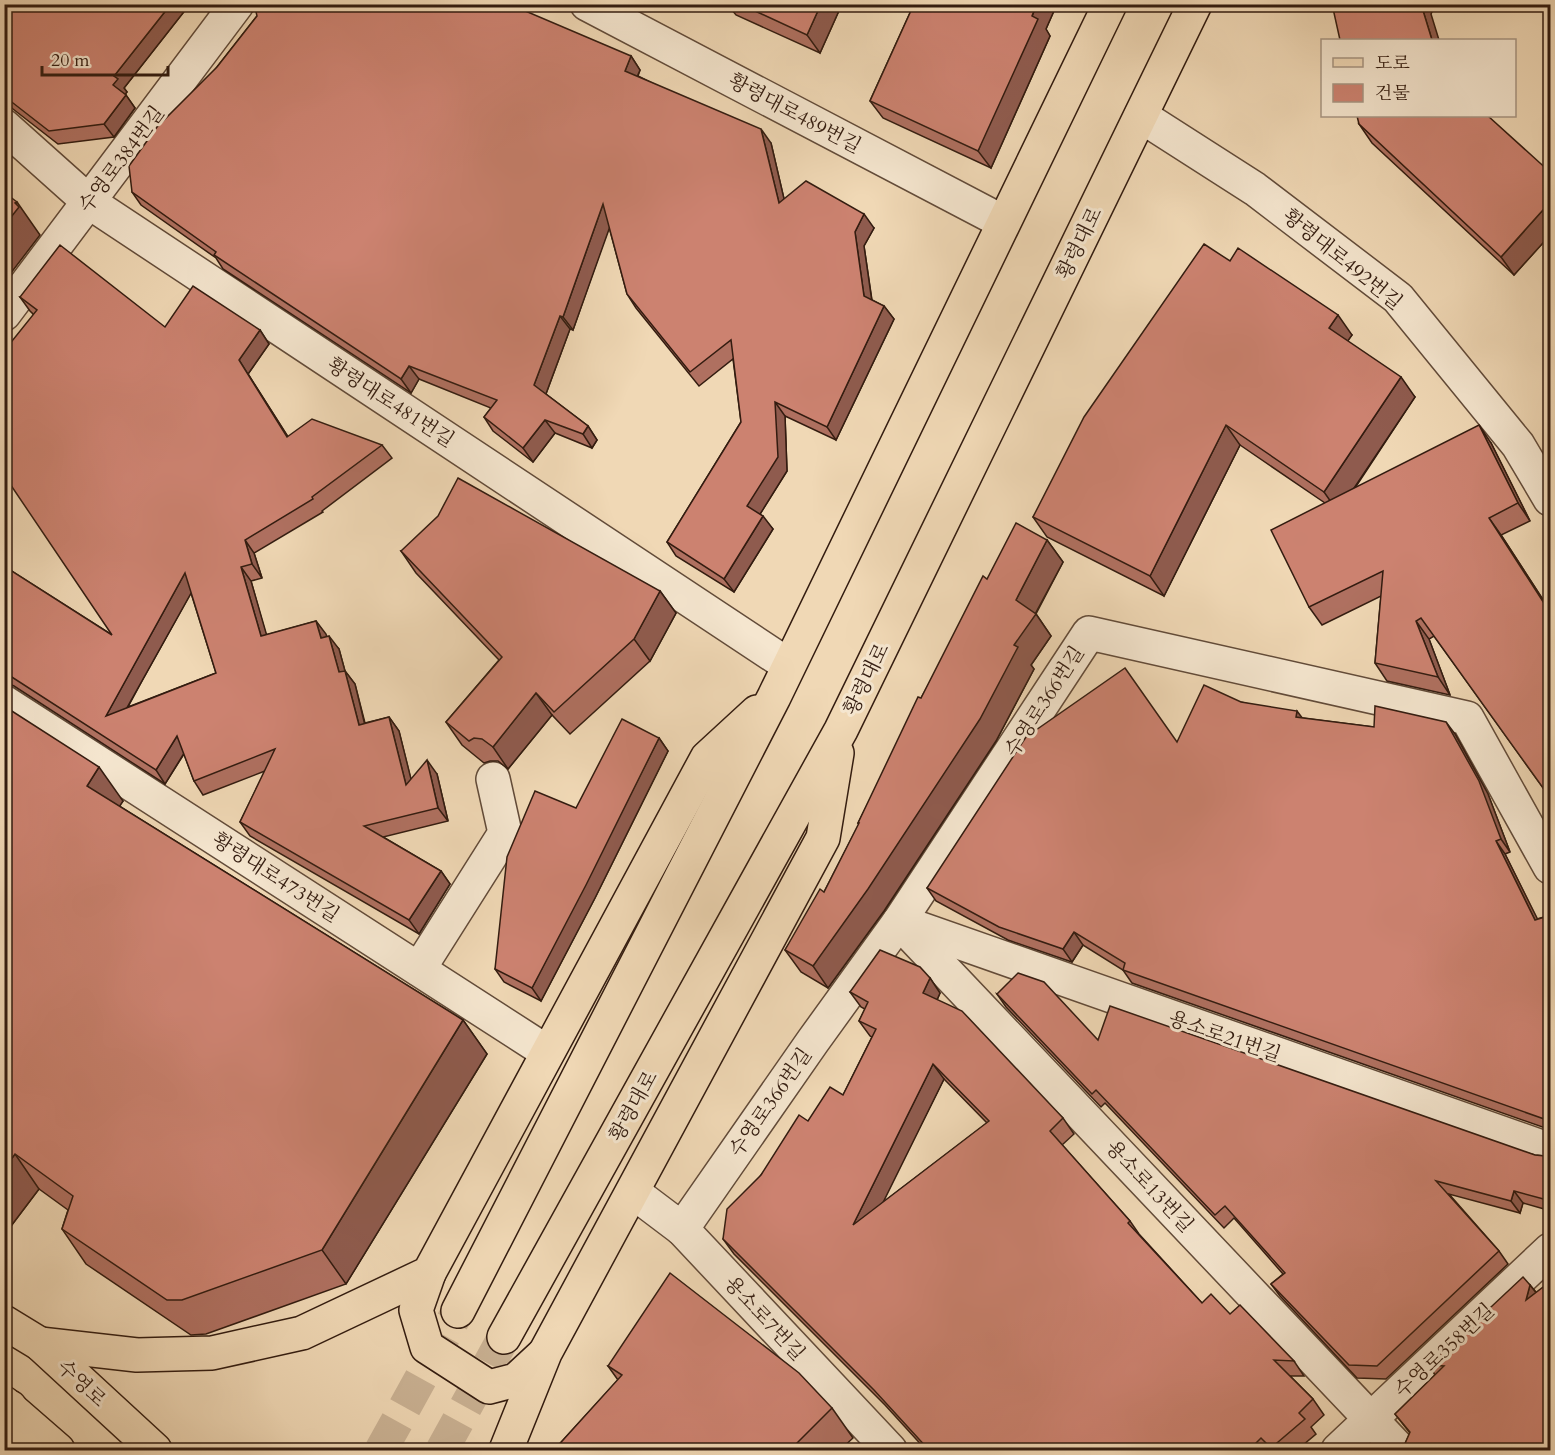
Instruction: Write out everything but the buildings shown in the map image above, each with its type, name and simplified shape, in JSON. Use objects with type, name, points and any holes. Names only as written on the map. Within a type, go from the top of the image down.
[{"type":"main road","points":[[458,1311],[774,697],[1110,4]]},
{"type":"main road","name":"황령대로","points":[[504,1337],[841,730],[1195,4]]},
{"type":"main road","points":[[545,1353],[516,1380],[489,1386],[428,1347],[416,1310],[429,1273],[707,758],[774,697]]},
{"type":"main road","points":[[490,1450],[633,1192],[823,838],[841,730]]},
{"type":"main road","points":[[40,1344],[137,1355],[212,1353],[302,1333],[429,1273]]},
{"type":"main road","name":"수영로","points":[[4,1322],[40,1344],[155,1450]]},
{"type":"main road","points":[[506,1450],[545,1353]]},
{"type":"main road","points":[[7,1405],[15,1450]]},
{"type":"main road","points":[[7,1405],[58,1450]]},
{"type":"street","name":"수영로384번길","points":[[4,314],[237,4]]},
{"type":"street","name":"황령대로489번길","points":[[587,4],[1003,222]]},
{"type":"street","name":"황령대로492번길","points":[[1141,116],[1255,189],[1398,298],[1518,445],[1551,499]]},
{"type":"street","name":"황령대로481번길","points":[[4,126],[89,202],[788,665]]},
{"type":"street","name":"수영로366번길","points":[[682,1229],[899,922],[1089,633],[1467,718],[1551,867]]},
{"type":"street","name":"황령대로473번길","points":[[4,702],[547,1052]]},
{"type":"street","points":[[419,969],[505,833],[493,779]]},
{"type":"street","name":"용소로21번길","points":[[899,922],[1551,1150]]},
{"type":"street","name":"용소로13번길","points":[[899,922],[1400,1450]]},
{"type":"street","name":"용소로7번길","points":[[633,1192],[682,1229],[890,1450]]},
{"type":"street","name":"수영로358번길","points":[[1338,1450],[1551,1250]]},
{"type":"tunnel","points":[[381,1450],[458,1311]]},
{"type":"tunnel","points":[[442,1450],[504,1337]]}]
